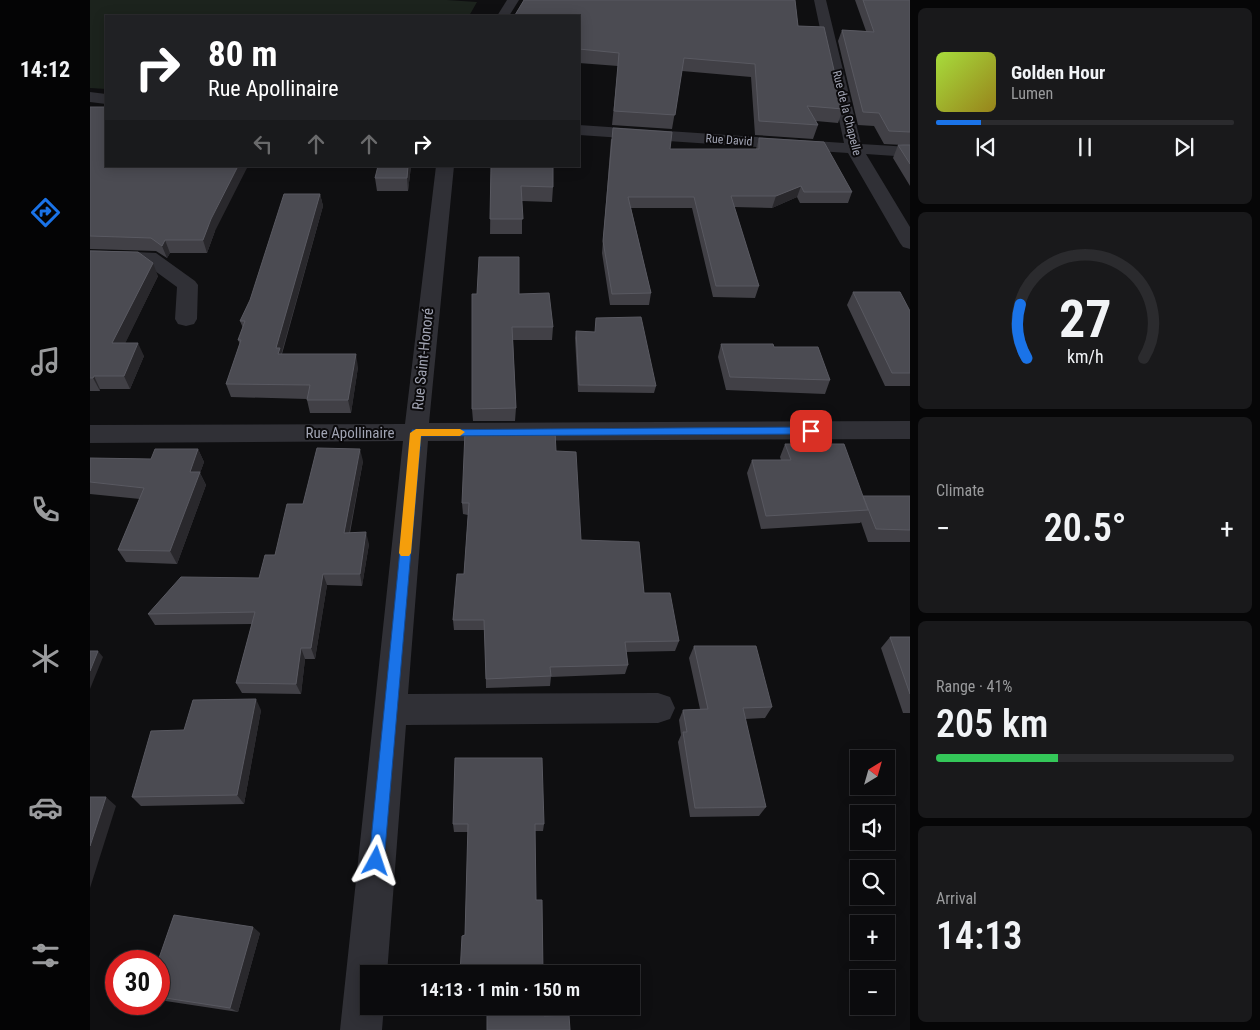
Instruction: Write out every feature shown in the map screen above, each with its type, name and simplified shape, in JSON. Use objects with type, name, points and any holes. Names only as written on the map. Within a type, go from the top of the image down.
[{"type":"street","points":[[505,15],[514,0]]},
{"type":"street","name":"Rue de la Chapelle","points":[[820,0],[854,149],[910,243]]},
{"type":"street","points":[[90,111],[99,98]]},
{"type":"street","name":"Rue David","points":[[580,130],[910,152]]},
{"type":"street","name":"Rue Saint-Honoré","points":[[361,1030],[416,433],[445,167]]},
{"type":"street","points":[[90,256],[149,257],[188,285],[186,319]]},
{"type":"street","name":"Rue Apollinaire","points":[[90,434],[910,430]]},
{"type":"street","points":[[390,710],[658,708]]},
{"type":"shaded area","points":[[90,0],[447,0],[477,2],[470,15],[105,15],[105,89],[90,88]]},
{"type":"building","points":[[524,0],[795,0],[798,26],[824,27],[843,109],[807,106],[818,125],[759,121],[755,64],[684,58],[675,115],[614,111],[619,53],[580,49],[580,15],[515,15]]},
{"type":"building","points":[[863,0],[910,0],[910,132],[889,131],[879,113],[863,112],[842,30],[874,32]]},
{"type":"building","points":[[90,107],[105,107],[105,167],[237,167],[211,219],[203,240],[165,240],[162,246],[151,238],[90,236]]},
{"type":"building","points":[[613,128],[672,132],[670,149],[759,149],[759,138],[824,142],[852,192],[804,192],[801,186],[776,196],[731,196],[759,286],[716,286],[694,197],[628,197],[651,293],[612,294],[603,241]]},
{"type":"building","points":[[898,145],[910,145],[910,164]]},
{"type":"building","points":[[378,167],[408,167],[407,178],[375,178]]},
{"type":"building","points":[[491,167],[553,167],[553,187],[521,186],[523,219],[490,219]]},
{"type":"building","points":[[284,194],[320,194],[276,348],[280,348],[278,354],[356,354],[348,400],[307,400],[310,385],[226,384],[241,340],[238,340],[245,321],[240,321],[250,300]]},
{"type":"building","points":[[90,251],[138,252],[153,263],[112,343],[138,343],[124,376],[94,376],[90,378]]},
{"type":"building","points":[[479,257],[519,257],[519,294],[549,293],[553,327],[512,327],[516,408],[472,409],[472,294],[477,294]]},
{"type":"building","points":[[853,292],[900,292],[910,311],[910,373],[892,373]]},
{"type":"building","points":[[641,317],[656,386],[579,385],[576,331],[595,332],[596,318]]},
{"type":"building","points":[[721,344],[773,344],[774,347],[818,347],[830,380],[730,377]]},
{"type":"building","points":[[555,431],[556,451],[576,452],[581,540],[639,542],[644,593],[670,593],[679,641],[625,642],[628,665],[550,667],[551,676],[486,679],[484,620],[453,620],[457,574],[464,574],[469,503],[462,503],[465,432]]},
{"type":"building","points":[[785,444],[844,444],[868,510],[766,516],[752,460],[791,460]]},
{"type":"building","points":[[317,448],[360,449],[344,533],[366,532],[360,574],[323,574],[311,648],[301,648],[296,684],[236,683],[255,612],[148,614],[181,577],[259,578],[265,555],[275,555],[287,504],[303,504]]},
{"type":"building","points":[[155,449],[198,449],[190,472],[200,472],[170,551],[118,550],[144,488],[90,482],[90,458],[151,459]]},
{"type":"building","points":[[863,496],[910,496],[910,530],[876,529]]},
{"type":"building","points":[[890,637],[910,637],[910,694]]},
{"type":"building","points":[[694,646],[756,646],[772,707],[743,708],[766,807],[695,808],[683,732],[687,732],[683,710],[708,709]]},
{"type":"building","points":[[90,651],[98,651],[90,671]]},
{"type":"building","points":[[256,699],[237,795],[132,797],[151,731],[184,730],[193,700]]},
{"type":"building","points":[[455,758],[542,758],[544,824],[535,824],[536,900],[542,900],[543,965],[460,965],[462,936],[465,935],[468,824],[453,824]]},
{"type":"building","points":[[90,797],[106,797],[90,846]]},
{"type":"building","points":[[174,915],[253,927],[230,1008],[170,999],[170,950],[162,950]]},
{"type":"building","points":[[487,1015],[569,1015],[570,1030],[487,1030]]},
{"type":"slow traffic","points":[[405,553],[416,433],[460,432]]},
{"type":"route","points":[[376,861],[416,433],[811,431]]}]
